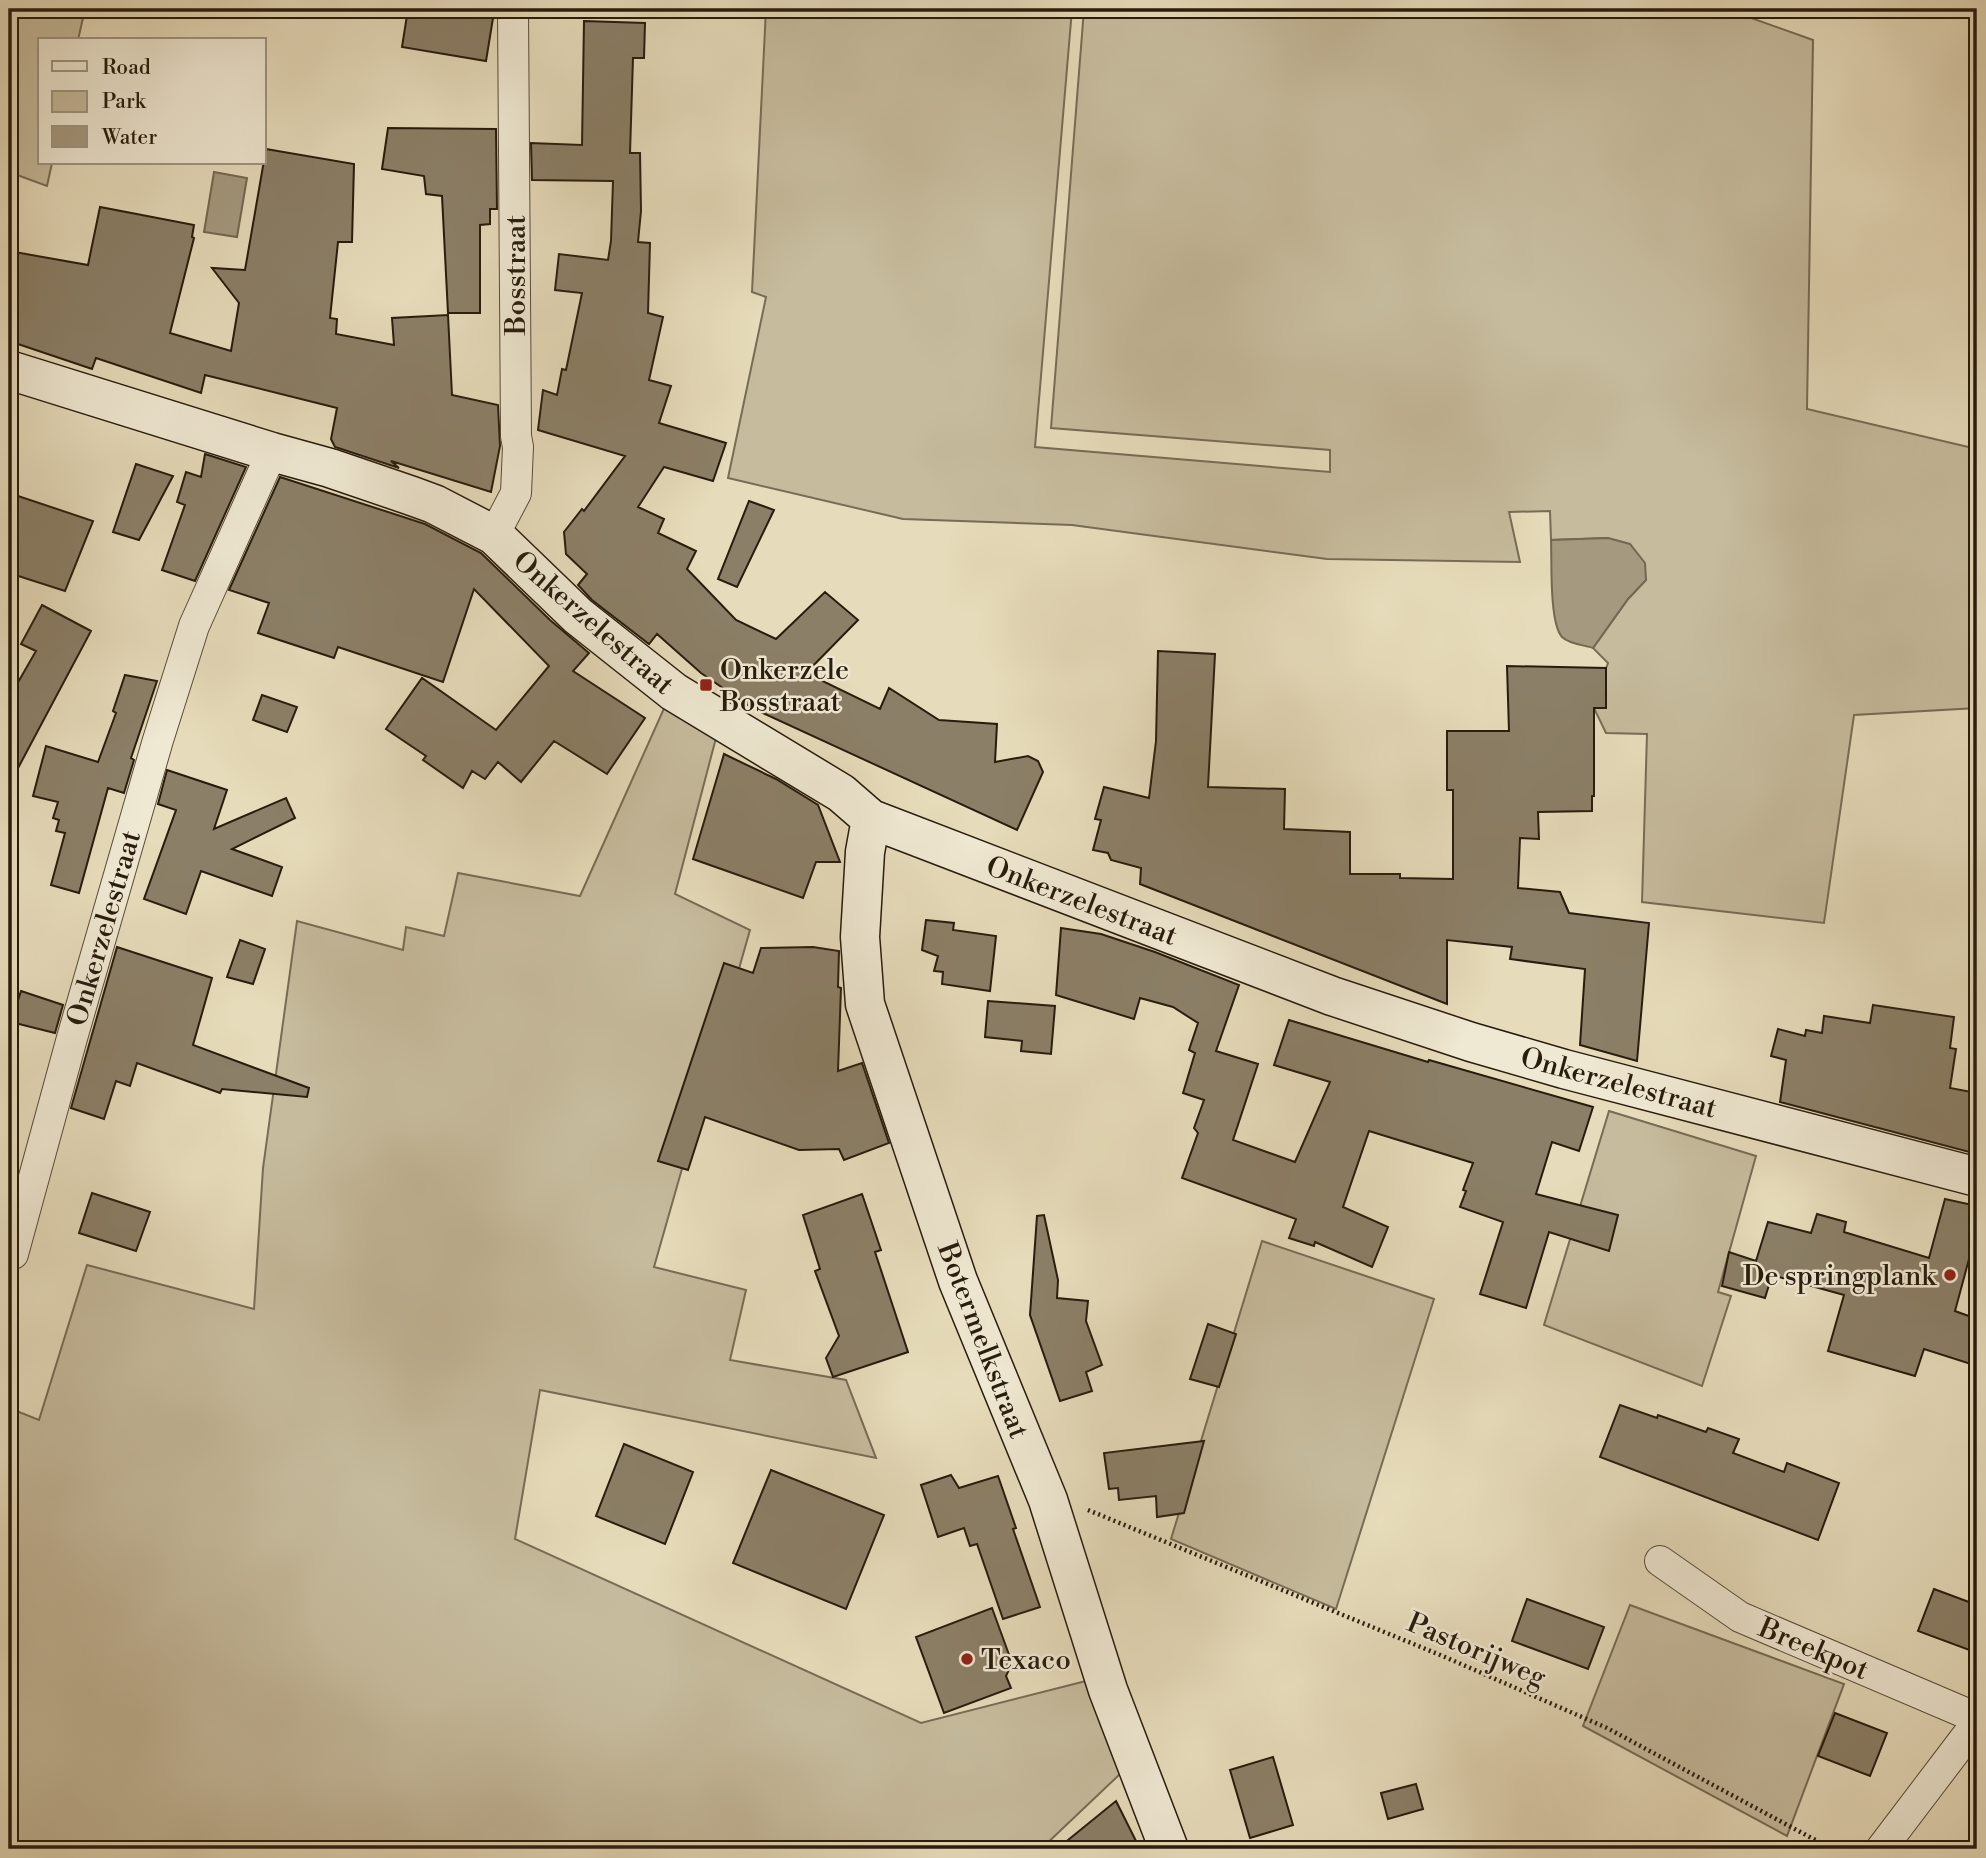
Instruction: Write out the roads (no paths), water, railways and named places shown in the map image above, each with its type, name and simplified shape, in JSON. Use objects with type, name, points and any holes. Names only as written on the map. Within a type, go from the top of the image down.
[{"type":"street","name":"Bosstraat","points":[[494,535],[516,493],[518,447],[513,9]]},
{"type":"street","name":"Onkerzelestraat","points":[[9,370],[330,468],[412,496],[494,535],[578,616],[655,678],[841,793],[871,819],[1332,996],[1564,1069],[1977,1177]]},
{"type":"street","name":"Onkerzelestraat","points":[[13,1254],[111,898],[190,639],[272,452]]},
{"type":"street","name":"Botermelkstraat","points":[[871,819],[865,852],[860,937],[866,1004],[958,1281],[1048,1500],[1108,1690],[1169,1849]]},
{"type":"street","name":"Breekpot","points":[[1660,1561],[1740,1617],[1977,1718]]},
{"type":"street","points":[[1881,1849],[1966,1737],[1977,1730]]},
{"type":"water","points":[[214,172],[247,178],[237,237],[204,232]]},
{"type":"water","points":[[1608,538],[1630,544],[1645,563],[1646,580],[1628,599],[1593,648],[1569,641],[1562,637],[1558,629],[1553,605],[1551,540]]},
{"type":"place","name":"Onkerzele Bosstraat","points":[[706,685]]},
{"type":"place","name":"De springplank","points":[[1950,1275]]},
{"type":"place","name":"Texaco","points":[[967,1659]]}]
